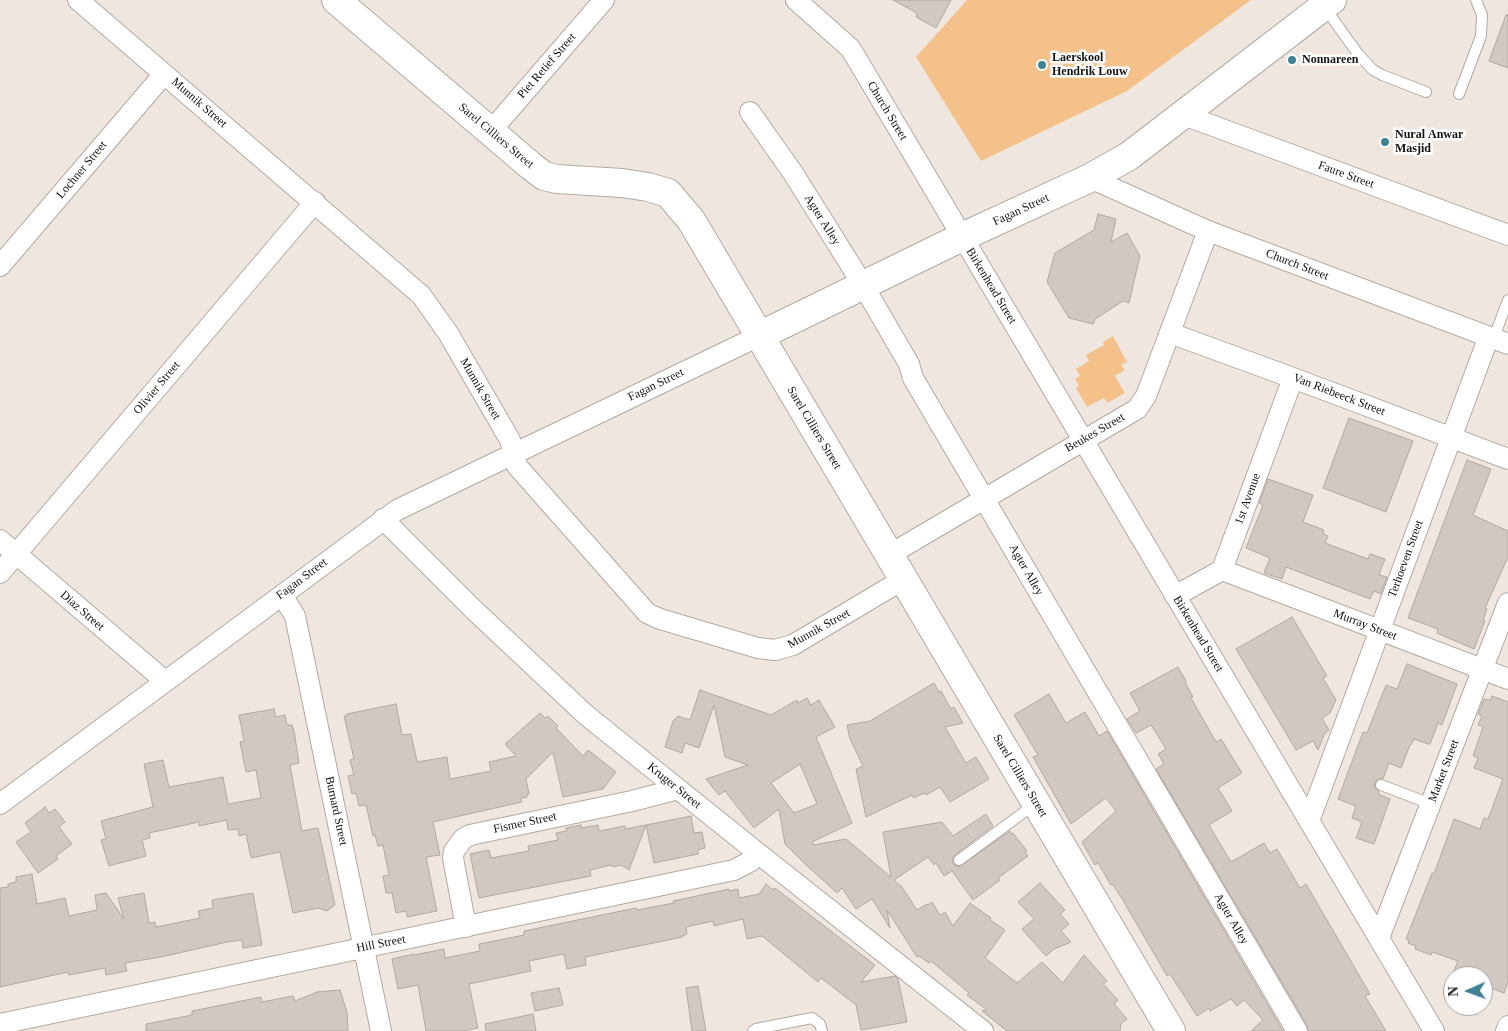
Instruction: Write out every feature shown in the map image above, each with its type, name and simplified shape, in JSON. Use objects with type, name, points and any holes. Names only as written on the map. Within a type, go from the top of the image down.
[{"type":"street","name":"Munnik Street","points":[[78,0],[421,295],[448,333],[510,440],[517,466],[647,613],[660,619],[758,648],[775,650],[793,644],[904,579]]},
{"type":"street","name":"Sarel Cilliers Street","points":[[336,0],[544,176],[557,179],[622,183],[648,187],[668,194],[692,220],[1036,803],[1162,1023]]},
{"type":"street","name":"Piet Retief Street","points":[[490,132],[604,0]]},
{"type":"street","name":"Church Street","points":[[796,0],[850,48],[962,237]]},
{"type":"street","name":"Fagan Street","points":[[0,804],[397,510],[962,237],[1090,178],[1129,156],[1328,3]]},
{"type":"street","name":"Lochner Street","points":[[0,266],[164,74]]},
{"type":"street","name":"Agter Alley","points":[[750,112],[793,173],[863,285],[909,364],[912,378],[1297,1031]]},
{"type":"street","name":"Faure Street","points":[[1184,115],[1508,235]]},
{"type":"street","name":"Church Street","points":[[1090,178],[1208,231],[1500,341]]},
{"type":"street","name":"Olivier Street","points":[[0,573],[315,202]]},
{"type":"street","name":"Beukes Street","points":[[889,555],[1137,409],[1142,404],[1208,231]]},
{"type":"street","name":"Birkenhead Street","points":[[962,237],[1434,1031]]},
{"type":"street","name":"Van Riebeeck Street","points":[[1170,333],[1508,459]]},
{"type":"street","name":"Terhoeven Street","points":[[1309,821],[1486,344],[1500,341]]},
{"type":"street","name":"1st Avenue","points":[[1222,570],[1293,378]]},
{"type":"street","name":"Kruger Street","points":[[383,519],[586,715],[758,854],[983,1031]]},
{"type":"street","name":"Diaz Street","points":[[0,540],[165,681]]},
{"type":"street","points":[[1176,596],[1222,570]]},
{"type":"street","name":"Murray Street","points":[[1222,570],[1508,679]]},
{"type":"street","name":"Burnard Street","points":[[282,595],[295,616],[381,1031]]},
{"type":"street","name":"Market Street","points":[[1379,938],[1508,603]]},
{"type":"street","name":"Fismer Street","points":[[466,926],[453,858],[454,851],[463,839],[470,835],[632,801],[678,789]]},
{"type":"street","name":"Hill Street","points":[[0,1024],[734,870],[752,861],[758,854]]},
{"type":"street","points":[[1506,1031],[1508,1026]]},
{"type":"lane","points":[[1459,94],[1481,36],[1482,15],[1476,0]]},
{"type":"lane","points":[[1328,3],[1358,54],[1373,70],[1426,92]]},
{"type":"lane","name":"Terhoeven Street","points":[[1500,341],[1496,332],[1508,300]]},
{"type":"lane","points":[[1381,785],[1431,804]]},
{"type":"lane","points":[[959,860],[1036,803]]},
{"type":"lane","points":[[753,1031],[812,1018],[820,1024],[822,1031]]},
{"type":"shaded area","name":"Laerskool Hendrik Louw","points":[[967,0],[1251,0],[1127,91],[981,161],[916,57]]},
{"type":"shaded area","points":[[1113,336],[1127,362],[1121,365],[1125,370],[1115,376],[1125,393],[1107,403],[1104,398],[1087,407],[1076,388],[1079,386],[1075,379],[1080,376],[1076,369],[1089,361],[1086,355],[1104,345],[1103,342]]},
{"type":"building","points":[[893,0],[951,0],[936,28],[916,17],[917,13]]},
{"type":"building","points":[[1506,15],[1508,15],[1508,68],[1489,61]]},
{"type":"building","points":[[1098,214],[1116,219],[1111,242],[1127,233],[1140,256],[1129,303],[1123,301],[1095,319],[1093,324],[1069,318],[1047,282],[1055,253],[1094,230]]},
{"type":"building","points":[[1349,418],[1413,441],[1386,512],[1323,488]]},
{"type":"building","points":[[1467,460],[1491,469],[1473,515],[1508,531],[1508,557],[1485,608],[1487,609],[1483,620],[1485,621],[1474,649],[1437,633],[1438,629],[1408,618]]},
{"type":"building","points":[[1268,479],[1313,495],[1303,522],[1324,530],[1323,534],[1328,536],[1325,543],[1368,559],[1370,554],[1385,559],[1379,575],[1387,577],[1381,594],[1374,591],[1370,599],[1286,567],[1282,579],[1264,573],[1270,558],[1246,548],[1263,505],[1259,503]]},
{"type":"building","points":[[1292,617],[1327,676],[1323,678],[1336,700],[1330,713],[1322,718],[1329,730],[1325,733],[1318,750],[1313,741],[1296,750],[1236,649]]},
{"type":"building","points":[[1407,664],[1457,684],[1442,725],[1438,723],[1430,744],[1414,739],[1401,768],[1389,763],[1383,779],[1379,778],[1375,782],[1374,787],[1379,791],[1378,794],[1390,799],[1374,844],[1356,838],[1362,822],[1352,818],[1356,806],[1338,799],[1363,732],[1367,733],[1386,685],[1397,689]]},
{"type":"building","points":[[1178,667],[1193,697],[1191,698],[1216,742],[1221,739],[1242,773],[1218,788],[1232,811],[1209,825],[1231,862],[1264,843],[1270,853],[1277,849],[1300,888],[1306,884],[1370,994],[1365,996],[1386,1031],[1309,1031],[1156,769],[1164,764],[1158,754],[1166,749],[1151,725],[1136,733],[1127,719],[1140,711],[1130,693]]},
{"type":"building","points":[[934,683],[951,709],[954,707],[963,723],[945,727],[966,763],[976,757],[989,779],[950,802],[940,787],[926,795],[924,793],[914,798],[912,795],[866,817],[856,769],[863,766],[850,739],[847,725],[870,721]]},
{"type":"building","points":[[700,690],[771,715],[797,700],[798,703],[807,698],[811,705],[819,700],[835,727],[816,737],[852,823],[812,842],[813,845],[846,839],[891,877],[883,832],[942,822],[953,836],[986,814],[993,826],[955,855],[953,864],[959,867],[1010,831],[1011,834],[1013,833],[1027,851],[1025,852],[1028,856],[998,878],[1000,880],[973,900],[952,871],[944,876],[936,863],[934,865],[928,857],[894,880],[902,887],[917,910],[932,902],[940,915],[945,912],[953,926],[970,903],[991,918],[990,920],[1005,930],[985,958],[1017,983],[1042,962],[1063,983],[1084,955],[1107,981],[1103,984],[1118,1000],[1114,1004],[1127,1019],[1121,1024],[1120,1031],[1007,1031],[982,1011],[987,1010],[967,995],[969,993],[931,961],[929,963],[919,956],[917,957],[887,910],[890,928],[872,899],[856,909],[842,888],[837,893],[804,863],[785,844],[779,809],[754,828],[725,791],[719,795],[706,779],[748,765],[725,757],[714,705],[699,748],[685,743],[682,753],[665,747],[673,721],[678,716],[690,720]],"holes":[[[800,764],[817,804],[794,813],[771,783]]]},
{"type":"building","points":[[1049,694],[1066,723],[1085,712],[1099,736],[1107,731],[1283,1031],[1251,1031],[1263,1020],[1244,1000],[1237,1006],[1231,999],[1210,1011],[1209,1008],[1197,1016],[1170,974],[1167,976],[1121,897],[1111,885],[1098,863],[1095,865],[1082,842],[1116,811],[1106,798],[1071,824],[1033,757],[1038,755],[1014,715]]},
{"type":"building","points":[[1492,696],[1508,702],[1508,982],[1504,993],[1493,989],[1493,966],[1456,966],[1458,961],[1432,952],[1431,955],[1415,949],[1416,946],[1408,943],[1409,940],[1406,939],[1432,873],[1434,874],[1454,819],[1480,829],[1484,818],[1488,819],[1503,779],[1474,768],[1478,758],[1473,756],[1483,727],[1478,725],[1482,716],[1478,714],[1484,699],[1491,700]]},
{"type":"building","points":[[396,704],[402,735],[411,734],[417,762],[447,757],[450,779],[491,771],[489,762],[516,756],[505,744],[540,713],[545,718],[548,716],[558,726],[556,728],[583,756],[588,750],[616,772],[603,789],[563,797],[553,752],[526,779],[529,794],[527,794],[527,797],[521,798],[522,802],[433,822],[440,855],[426,857],[437,911],[407,917],[406,911],[396,913],[392,893],[386,893],[383,876],[389,875],[383,845],[378,846],[375,835],[373,836],[366,805],[359,806],[356,793],[352,794],[348,776],[354,775],[350,760],[354,759],[344,716]]},
{"type":"building","points":[[274,709],[276,717],[285,715],[287,725],[292,725],[294,731],[299,763],[290,765],[302,831],[318,828],[335,905],[327,911],[318,908],[293,913],[280,852],[251,858],[246,834],[239,836],[238,829],[228,830],[227,820],[199,826],[199,822],[149,833],[150,838],[142,840],[146,856],[109,866],[101,840],[106,839],[101,821],[153,807],[144,764],[163,760],[169,787],[223,777],[228,804],[261,798],[256,770],[246,772],[240,742],[244,741],[239,715]]},
{"type":"building","points":[[45,807],[49,813],[55,809],[65,822],[59,827],[72,844],[56,856],[58,859],[38,873],[16,842],[31,832],[25,823]]},
{"type":"building","points":[[691,816],[694,833],[702,832],[705,848],[698,850],[698,854],[654,863],[646,825]]},
{"type":"building","points":[[581,825],[581,828],[598,825],[599,831],[625,826],[625,829],[646,825],[629,870],[621,865],[613,867],[611,865],[590,870],[591,876],[479,898],[470,854],[489,850],[491,858],[529,851],[528,846],[558,840],[556,833],[567,831],[566,828]]},
{"type":"building","points":[[32,874],[37,904],[65,898],[69,916],[97,910],[95,895],[106,893],[124,919],[118,898],[144,893],[149,923],[155,922],[156,927],[200,918],[198,911],[213,908],[212,900],[253,893],[262,945],[243,948],[242,940],[227,942],[125,963],[127,971],[106,975],[105,968],[69,975],[68,972],[0,987],[0,888],[8,887],[8,884],[16,882],[16,877]]},
{"type":"building","points":[[1040,883],[1065,910],[1060,914],[1069,924],[1061,931],[1071,942],[1054,949],[1046,956],[1022,929],[1034,919],[1018,902]]},
{"type":"building","points":[[766,884],[773,890],[775,888],[875,965],[861,982],[895,976],[898,979],[907,1022],[861,1030],[856,1005],[821,978],[818,982],[762,936],[747,939],[743,919],[714,926],[713,921],[686,927],[687,934],[683,937],[585,957],[586,965],[567,969],[564,954],[529,961],[531,971],[469,984],[478,1028],[463,1031],[426,1031],[418,985],[398,989],[392,959],[444,949],[445,958],[480,951],[479,944],[524,935],[524,931],[636,908],[637,910],[674,903],[673,901],[729,889],[729,891],[738,889],[739,898],[759,894]]},
{"type":"building","points":[[698,986],[706,1031],[692,1031],[686,988]]},
{"type":"building","points":[[559,988],[563,1005],[535,1011],[531,993]]},
{"type":"building","points":[[340,990],[347,1012],[348,1031],[146,1031],[146,1024],[192,1015],[192,1011],[261,997],[262,1002],[293,996],[295,1001],[317,992]]},
{"type":"building","points":[[533,1014],[536,1031],[486,1031],[485,1024]]},
{"type":"place","name":"Nonnareen","points":[[1292,60]]},
{"type":"place","name":"Laerskool Hendrik Louw","points":[[1042,65]]},
{"type":"place","name":"Nural Anwar Masjid","points":[[1385,142]]}]
